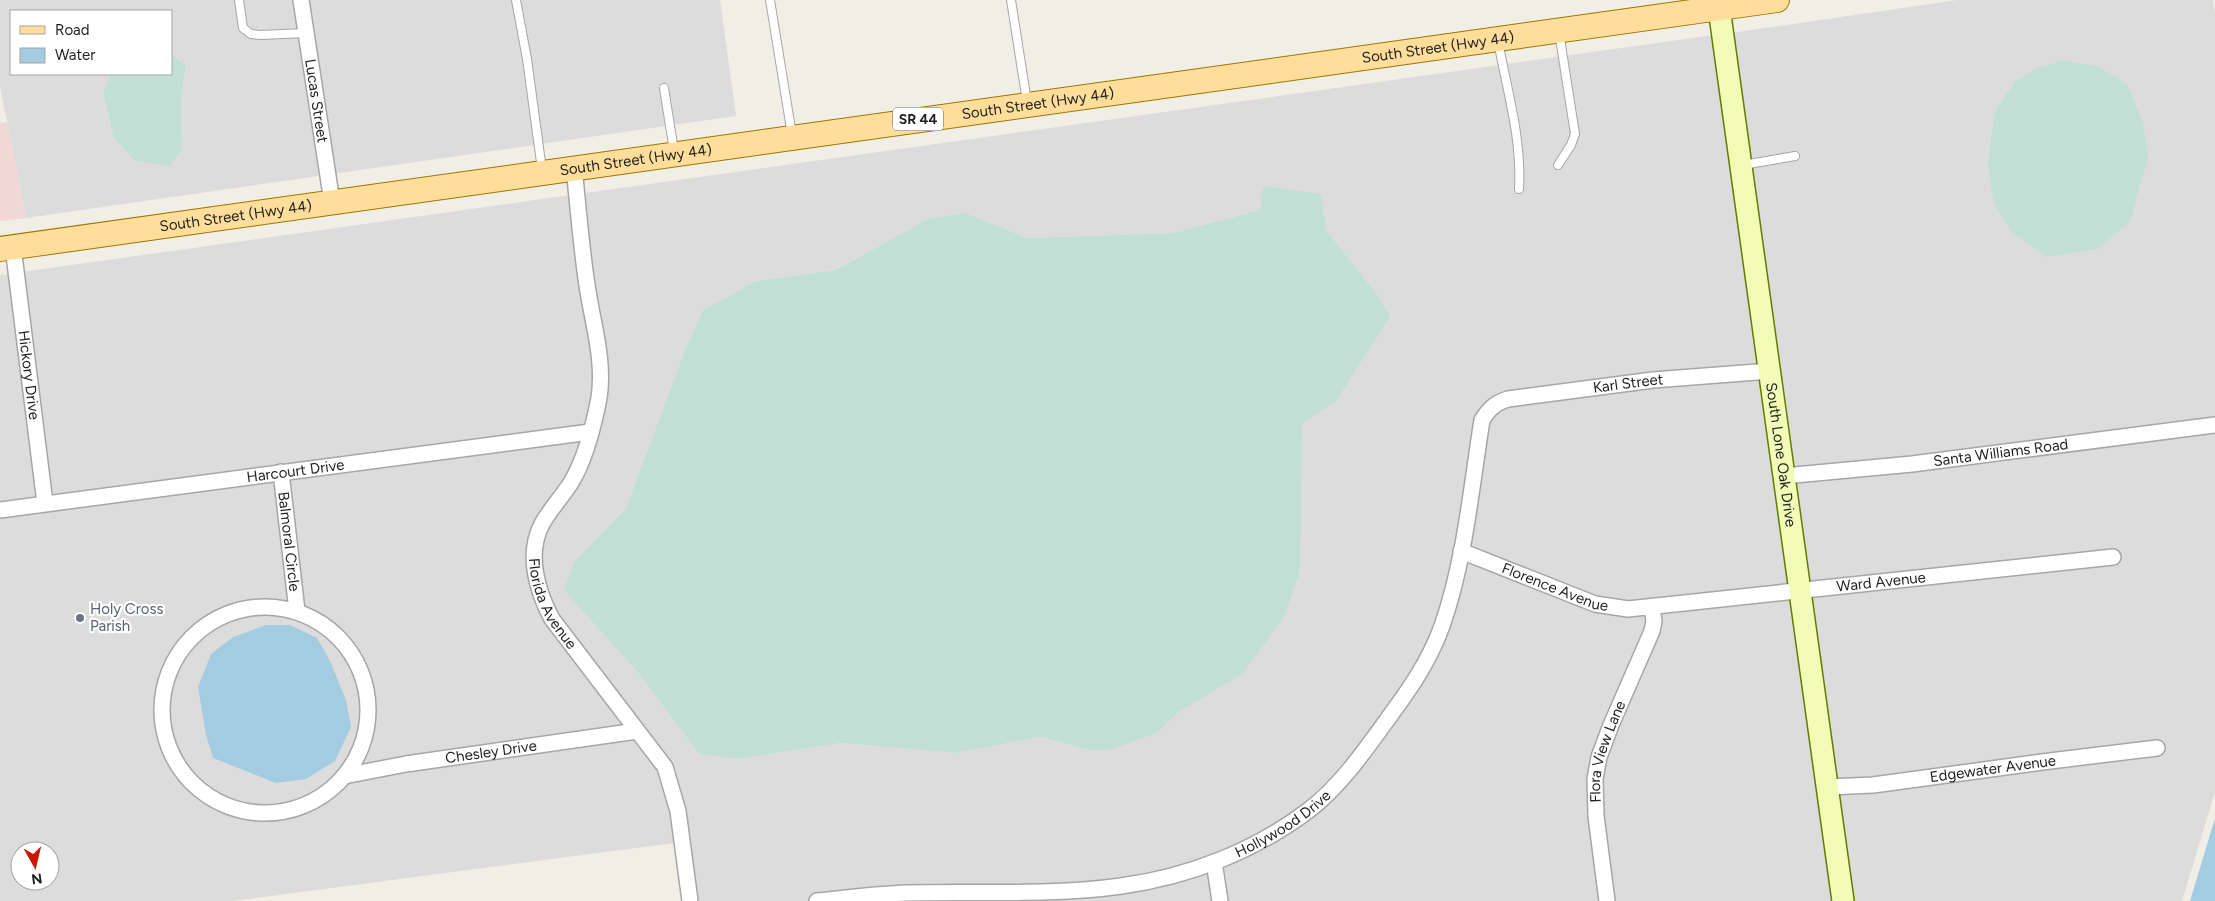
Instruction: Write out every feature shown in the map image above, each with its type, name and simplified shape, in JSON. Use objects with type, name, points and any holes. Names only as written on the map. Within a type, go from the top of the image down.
[{"type":"main road","name":"South Street (Hwy 44)","points":[[6,248],[1498,39],[1718,4],[1778,0]]},
{"type":"street","name":"Lucas Street","points":[[301,0],[332,202]]},
{"type":"street","name":"South Lone Oak Drive","points":[[1718,4],[1843,901]]},
{"type":"street","name":"Florida Avenue","points":[[574,167],[586,284],[600,373],[599,398],[581,462],[572,480],[542,524],[536,538],[536,581],[541,598],[552,619],[665,767],[678,811],[690,901]]},
{"type":"street","name":"Hickory Drive","points":[[6,248],[45,503]]},
{"type":"street","name":"Karl Street","points":[[1488,409],[1508,399],[1596,386],[1770,371]]},
{"type":"street","name":"Hollywood Drive","points":[[817,901],[908,893],[1057,893],[1156,881],[1214,862],[1252,846],[1310,809],[1338,782],[1364,752],[1415,682],[1428,660],[1445,616],[1461,550],[1482,420],[1488,409]]},
{"type":"street","name":"Santa Williams Road","points":[[1784,476],[1912,464],[2215,425]]},
{"type":"street","name":"Harcourt Drive","points":[[0,510],[590,432]]},
{"type":"street","name":"Balmoral Circle","points":[[281,472],[297,610]]},
{"type":"street","name":"Florence Avenue","points":[[1461,550],[1596,604],[1628,609],[1652,608]]},
{"type":"street","name":"Ward Avenue","points":[[1652,608],[2112,557]]},
{"type":"street","name":"Balmoral Circle","points":[[256,606],[277,606],[297,610],[315,619],[341,641],[353,659],[361,678],[365,704],[365,725],[360,746],[344,776],[336,786],[319,799],[300,808],[285,812],[264,814],[243,812],[209,797],[193,784],[180,767],[171,748],[165,718],[165,693],[169,674],[177,656],[190,638],[204,625],[222,614],[239,608],[256,606]]},
{"type":"street","name":"Flora View Lane","points":[[1608,901],[1596,816],[1595,779],[1599,758],[1611,725],[1652,631],[1652,608]]},
{"type":"street","name":"Chesley Drive","points":[[344,776],[406,764],[637,731]]},
{"type":"street","name":"Edgewater Avenue","points":[[1828,787],[1873,785],[2050,760],[2157,748]]},
{"type":"street","points":[[1214,862],[1220,901]]},
{"type":"lane","points":[[240,0],[243,28],[251,34],[306,33]]},
{"type":"lane","points":[[516,0],[527,59],[543,172]]},
{"type":"lane","points":[[770,0],[793,137]]},
{"type":"lane","points":[[1012,0],[1028,104]]},
{"type":"lane","points":[[1558,165],[1575,134],[1559,30]]},
{"type":"lane","points":[[1498,39],[1515,122],[1520,171],[1518,189]]},
{"type":"lane","points":[[664,88],[674,153]]},
{"type":"lane","points":[[1741,165],[1795,156]]},
{"type":"shaded area","points":[[0,0],[720,0],[736,116],[26,218],[0,87]],"holes":[[[10,10],[172,10],[172,54],[186,66],[181,98],[182,150],[113,136],[103,92],[111,75],[10,75]]]},
{"type":"shaded area","points":[[1957,0],[2213,0],[2215,12],[2215,792],[2182,901],[1852,901],[1731,33]]},
{"type":"shaded area","points":[[1714,35],[1835,901],[689,901],[682,842],[233,901],[0,901],[0,275]],"holes":[[[1260,210],[1326,230],[1376,293],[1335,402],[1302,424],[1242,674],[1178,713],[1157,733],[1089,750],[1041,737],[956,753],[841,743],[737,759],[699,754],[636,670],[574,562],[626,508],[686,347],[703,310],[756,281],[834,270],[931,218],[966,213],[1027,238],[1173,233]]]},
{"type":"shaded area","points":[[172,54],[186,66],[181,98],[182,150],[170,166],[134,160],[113,136],[103,92],[111,75],[172,75]]},
{"type":"shaded area","points":[[2063,61],[2097,66],[2127,84],[2143,122],[2148,158],[2130,221],[2098,249],[2046,257],[2012,232],[1994,204],[1988,165],[1994,114],[2008,92],[2016,81],[2037,68]]},
{"type":"shaded area","points":[[7,122],[26,218],[0,221],[0,123]]},
{"type":"shaded area","points":[[1263,186],[1321,194],[1326,230],[1376,293],[1390,317],[1335,402],[1302,424],[1300,571],[1284,617],[1242,674],[1178,713],[1157,733],[1109,750],[1089,750],[1041,737],[956,753],[841,743],[737,759],[699,754],[636,670],[564,590],[574,562],[626,508],[686,347],[703,310],[756,281],[835,270],[930,218],[966,213],[1027,238],[1173,233],[1260,210]]},
{"type":"water","points":[[266,625],[290,625],[317,638],[330,661],[346,700],[351,727],[335,761],[306,779],[276,783],[213,758],[206,735],[198,687],[211,654],[233,637]]},
{"type":"water","points":[[2215,819],[2215,901],[2190,901],[2212,828]]},
{"type":"place","name":"Holy Cross Parish","points":[[80,618]]}]
